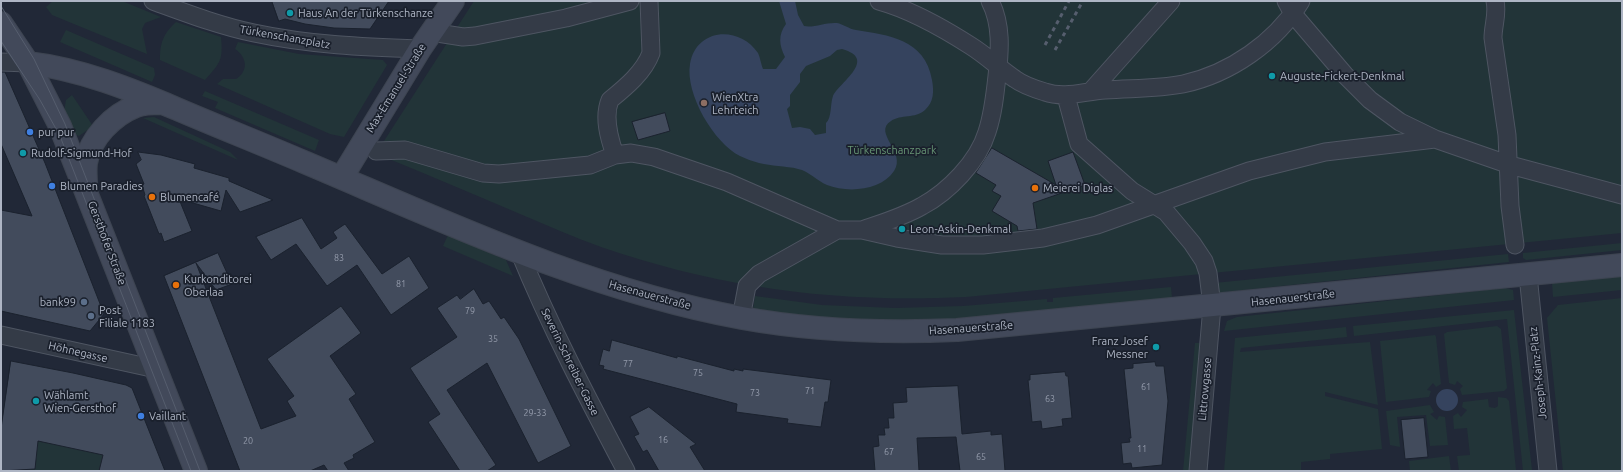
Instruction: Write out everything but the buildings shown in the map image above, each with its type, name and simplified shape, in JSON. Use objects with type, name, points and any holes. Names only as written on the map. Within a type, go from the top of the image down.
[{"type":"street","name":"Türkenschanzplatz","points":[[153,1],[234,28],[280,38],[337,46],[475,36],[566,18],[630,1]]},
{"type":"street","name":"Max-Emanuel-Straße","points":[[342,177],[426,40],[453,1]]},
{"type":"street","points":[[615,154],[610,141],[607,113],[608,106],[610,100],[644,68],[648,61],[651,53],[650,1]]},
{"type":"street","points":[[879,1],[892,5],[943,29],[1021,82],[1047,92],[1066,96],[1091,91],[1183,84],[1215,74],[1237,62],[1266,42],[1293,6],[1345,75],[1370,100],[1400,122],[1435,139],[1510,164],[1621,194]]},
{"type":"street","points":[[862,230],[899,217],[940,195],[956,180],[972,160],[986,134],[995,96],[998,66],[999,27],[996,12],[990,1]]},
{"type":"street","points":[[1091,91],[1171,1]]},
{"type":"street","points":[[1495,1],[1497,12],[1493,28],[1493,38],[1510,164],[1510,206],[1515,245]]},
{"type":"street","name":"Gersthofer Straße","points":[[1,23],[28,63],[60,126],[196,471]]},
{"type":"street","points":[[1,62],[28,63],[85,75],[164,103],[342,177]]},
{"type":"street","name":"Littrowgasse","points":[[1066,96],[1079,144],[1132,191],[1166,212],[1192,243],[1204,261],[1208,273],[1212,306],[1198,471]]},
{"type":"street","points":[[86,189],[88,157],[93,144],[102,131],[124,112],[137,106],[164,103]]},
{"type":"street","points":[[376,152],[405,150],[483,173],[499,174],[590,165],[615,154],[631,152],[654,157],[727,182],[838,230],[862,230],[896,238],[942,245],[983,245],[1043,238],[1097,225],[1249,171],[1325,152],[1435,139]]},
{"type":"street","name":"Hasenauerstraße","points":[[342,177],[519,251],[604,282],[647,295],[741,318],[832,329],[918,332],[957,330],[1622,265]]},
{"type":"street","points":[[741,318],[747,286],[759,274],[838,230]]},
{"type":"street","name":"Severin-Schreiber-Gasse","points":[[519,251],[576,378],[626,471]]},
{"type":"street","name":"Joseph-Kainz-Platz","points":[[1528,275],[1548,471]]},
{"type":"street","name":"Höhnegasse","points":[[1,335],[156,369]]},
{"type":"green space","points":[[53,1],[122,1],[161,17],[145,23],[142,29],[147,54],[52,15],[46,7]]},
{"type":"green space","name":"Türkenschanzpark","points":[[474,1],[1622,1],[1622,233],[966,297],[871,298],[781,290],[736,283],[647,261],[601,247],[389,159],[384,141]]},
{"type":"green space","points":[[176,22],[221,37],[222,51],[220,60],[215,69],[205,80],[160,60],[163,39]]},
{"type":"green space","points":[[66,30],[154,68],[155,75],[152,82],[60,42]]},
{"type":"green space","points":[[238,42],[299,54],[383,60],[387,65],[344,137],[330,134],[217,84],[223,79],[236,79],[245,68],[242,56],[235,49]]},
{"type":"green space","points":[[205,91],[319,140],[315,151],[215,108],[218,102],[202,96]]},
{"type":"green space","points":[[72,95],[93,126],[79,136],[75,134],[64,112],[66,100]]},
{"type":"green space","points":[[154,117],[230,152],[238,160],[143,118]]},
{"type":"green space","points":[[448,235],[506,260],[513,276],[443,246]]},
{"type":"green space","points":[[1622,243],[1622,250],[1526,260],[1523,258],[1523,253]]},
{"type":"green space","points":[[1508,254],[1509,262],[1215,293],[1214,283]]},
{"type":"green space","points":[[1622,276],[1622,290],[1553,297],[1552,283]]},
{"type":"green space","points":[[1171,287],[1172,298],[1042,313],[964,320],[858,320],[806,316],[753,309],[755,296],[822,305],[895,308],[963,306],[1047,299],[1047,302],[1053,302],[1053,298]]},
{"type":"green space","points":[[1505,288],[1513,290],[1514,300],[1224,331],[1227,321],[1237,317]]},
{"type":"green space","points":[[1622,298],[1622,471],[1563,471],[1547,318],[1558,305]]},
{"type":"green space","points":[[1514,310],[1532,470],[1523,471],[1507,319],[1354,336],[1353,326]]},
{"type":"green space","points":[[1497,326],[1501,329],[1507,388],[1504,391],[1462,395],[1460,389],[1463,386],[1457,381],[1455,385],[1449,383],[1444,334],[1447,332]]},
{"type":"green space","points":[[1346,327],[1347,337],[1241,348],[1240,352],[1370,342],[1378,405],[1325,392],[1325,396],[1378,409],[1382,449],[1330,454],[1330,459],[1301,462],[1301,471],[1224,471],[1235,338]]},
{"type":"green space","points":[[1435,335],[1441,384],[1436,387],[1433,383],[1427,390],[1431,391],[1429,397],[1386,402],[1380,341]]},
{"type":"green space","points":[[1195,343],[1200,343],[1190,471],[1183,471]]},
{"type":"green space","points":[[1498,397],[1506,398],[1509,401],[1516,470],[1459,471],[1457,456],[1470,455],[1467,428],[1454,429],[1453,416],[1458,413],[1461,417],[1467,410],[1462,407],[1463,402],[1488,399],[1489,407],[1495,408],[1498,406]]},
{"type":"green space","points":[[1430,405],[1434,412],[1430,414],[1437,420],[1439,416],[1445,417],[1448,445],[1430,446],[1426,415],[1397,417],[1400,447],[1390,445],[1386,411]]},
{"type":"green space","points":[[34,441],[57,444],[103,455],[99,471],[30,471],[30,469],[35,469],[36,460],[31,459]]},
{"type":"green space","points":[[1449,456],[1451,471],[1410,471],[1409,461]]},
{"type":"water","points":[[779,1],[795,1],[798,15],[804,26],[837,23],[853,29],[892,37],[913,47],[922,56],[928,66],[932,80],[933,92],[932,100],[928,107],[917,115],[895,119],[886,126],[885,131],[894,150],[897,164],[894,171],[881,183],[854,189],[835,188],[823,183],[802,170],[773,166],[749,160],[730,150],[711,129],[703,116],[692,89],[690,76],[690,64],[694,52],[700,43],[709,37],[719,34],[740,38],[750,44],[758,53],[763,69],[776,69],[785,57],[780,40],[783,28],[786,24]],"holes":[[[842,49],[852,53],[857,59],[857,65],[854,71],[833,96],[829,118],[826,123],[826,133],[815,135],[810,129],[800,127],[792,128],[787,109],[790,106],[790,95],[800,82],[800,74],[806,66],[830,56],[837,50]]]},
{"type":"water","points":[[1447,389],[1455,392],[1458,400],[1455,408],[1447,411],[1439,408],[1436,400],[1439,392]]},
{"type":"tram line","points":[[1,6],[34,59],[65,124],[200,471]]},
{"type":"tram line","points":[[1,41],[40,100],[60,136],[191,471]]},
{"type":"railway","points":[[1045,45],[1069,1]]},
{"type":"railway","points":[[1055,50],[1083,1]]},
{"type":"place","name":"Haus An der Türkenschanze","points":[[290,13]]},
{"type":"place","name":"Auguste-Fickert-Denkmal","points":[[1272,76]]},
{"type":"place","name":"WienXtra Lehrteich","points":[[704,103]]},
{"type":"place","name":"pur pur","points":[[30,132]]},
{"type":"place","name":"Rudolf-Sigmund-Hof","points":[[23,153]]},
{"type":"place","name":"Blumen Paradies","points":[[52,186]]},
{"type":"place","name":"Meierei Diglas","points":[[1035,188]]},
{"type":"place","name":"Blumencafé","points":[[152,197]]},
{"type":"place","name":"Leon-Askin-Denkmal","points":[[902,229]]},
{"type":"place","name":"Kurkonditorei Oberlaa","points":[[176,285]]},
{"type":"place","name":"bank99","points":[[84,302]]},
{"type":"place","name":"Post Filiale 1183","points":[[91,316]]},
{"type":"place","name":"Franz Josef Messner","points":[[1156,347]]},
{"type":"place","name":"Wählamt Wien-Gersthof","points":[[36,401]]},
{"type":"place","name":"Vaillant","points":[[141,416]]}]
